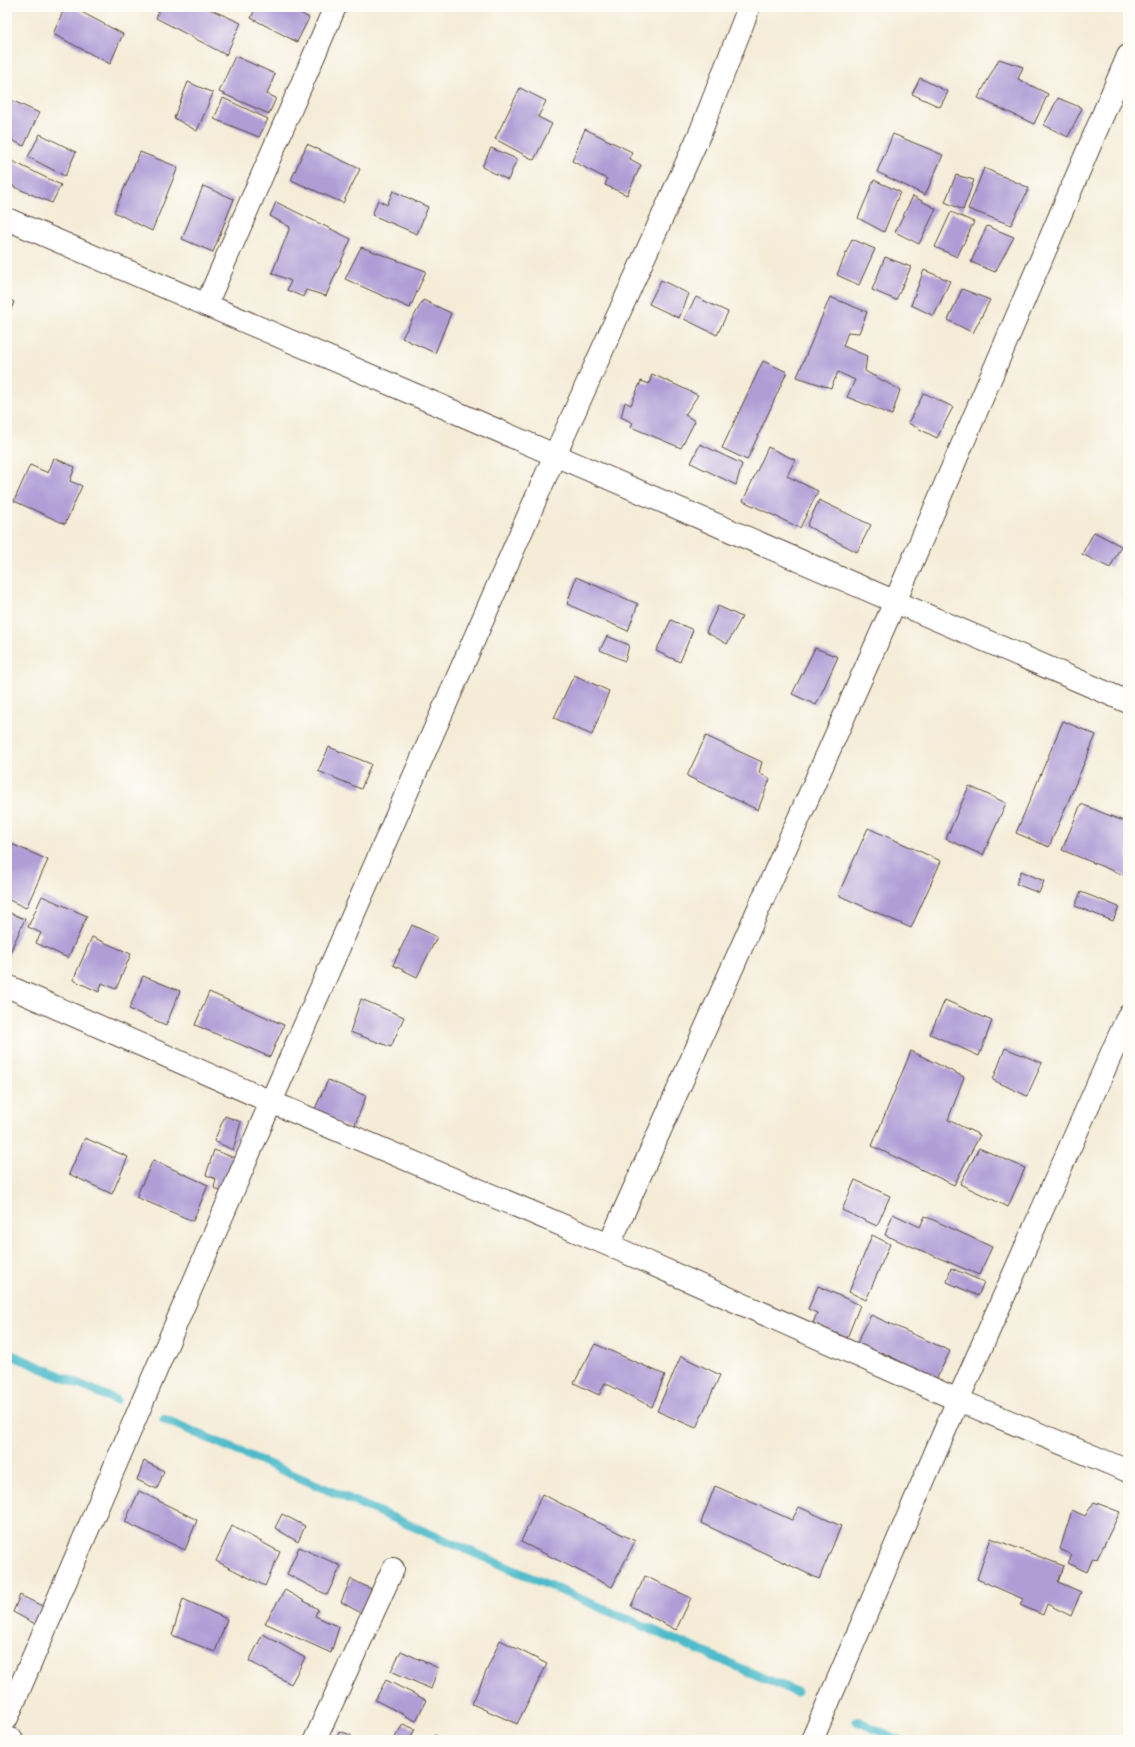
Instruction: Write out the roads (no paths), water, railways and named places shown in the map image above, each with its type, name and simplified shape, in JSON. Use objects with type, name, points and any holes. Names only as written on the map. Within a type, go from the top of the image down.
[{"type":"street","points":[[206,305],[335,7]]},
{"type":"street","points":[[7,1718],[271,1102],[555,455],[701,131],[749,7]]},
{"type":"street","points":[[609,1245],[895,602],[1128,56]]},
{"type":"street","points":[[7,219],[1128,702]]},
{"type":"street","points":[[7,986],[271,1102],[609,1245],[958,1400],[1128,1471]]},
{"type":"street","points":[[812,1740],[958,1400],[1128,1016]]},
{"type":"street","points":[[315,1740],[393,1569]]},
{"type":"street","points":[[7,1738],[12,1740]]},
{"type":"waterway","points":[[7,1353],[116,1400]]},
{"type":"waterway","points":[[164,1419],[796,1692]]},
{"type":"waterway","points":[[857,1721],[899,1740]]}]
